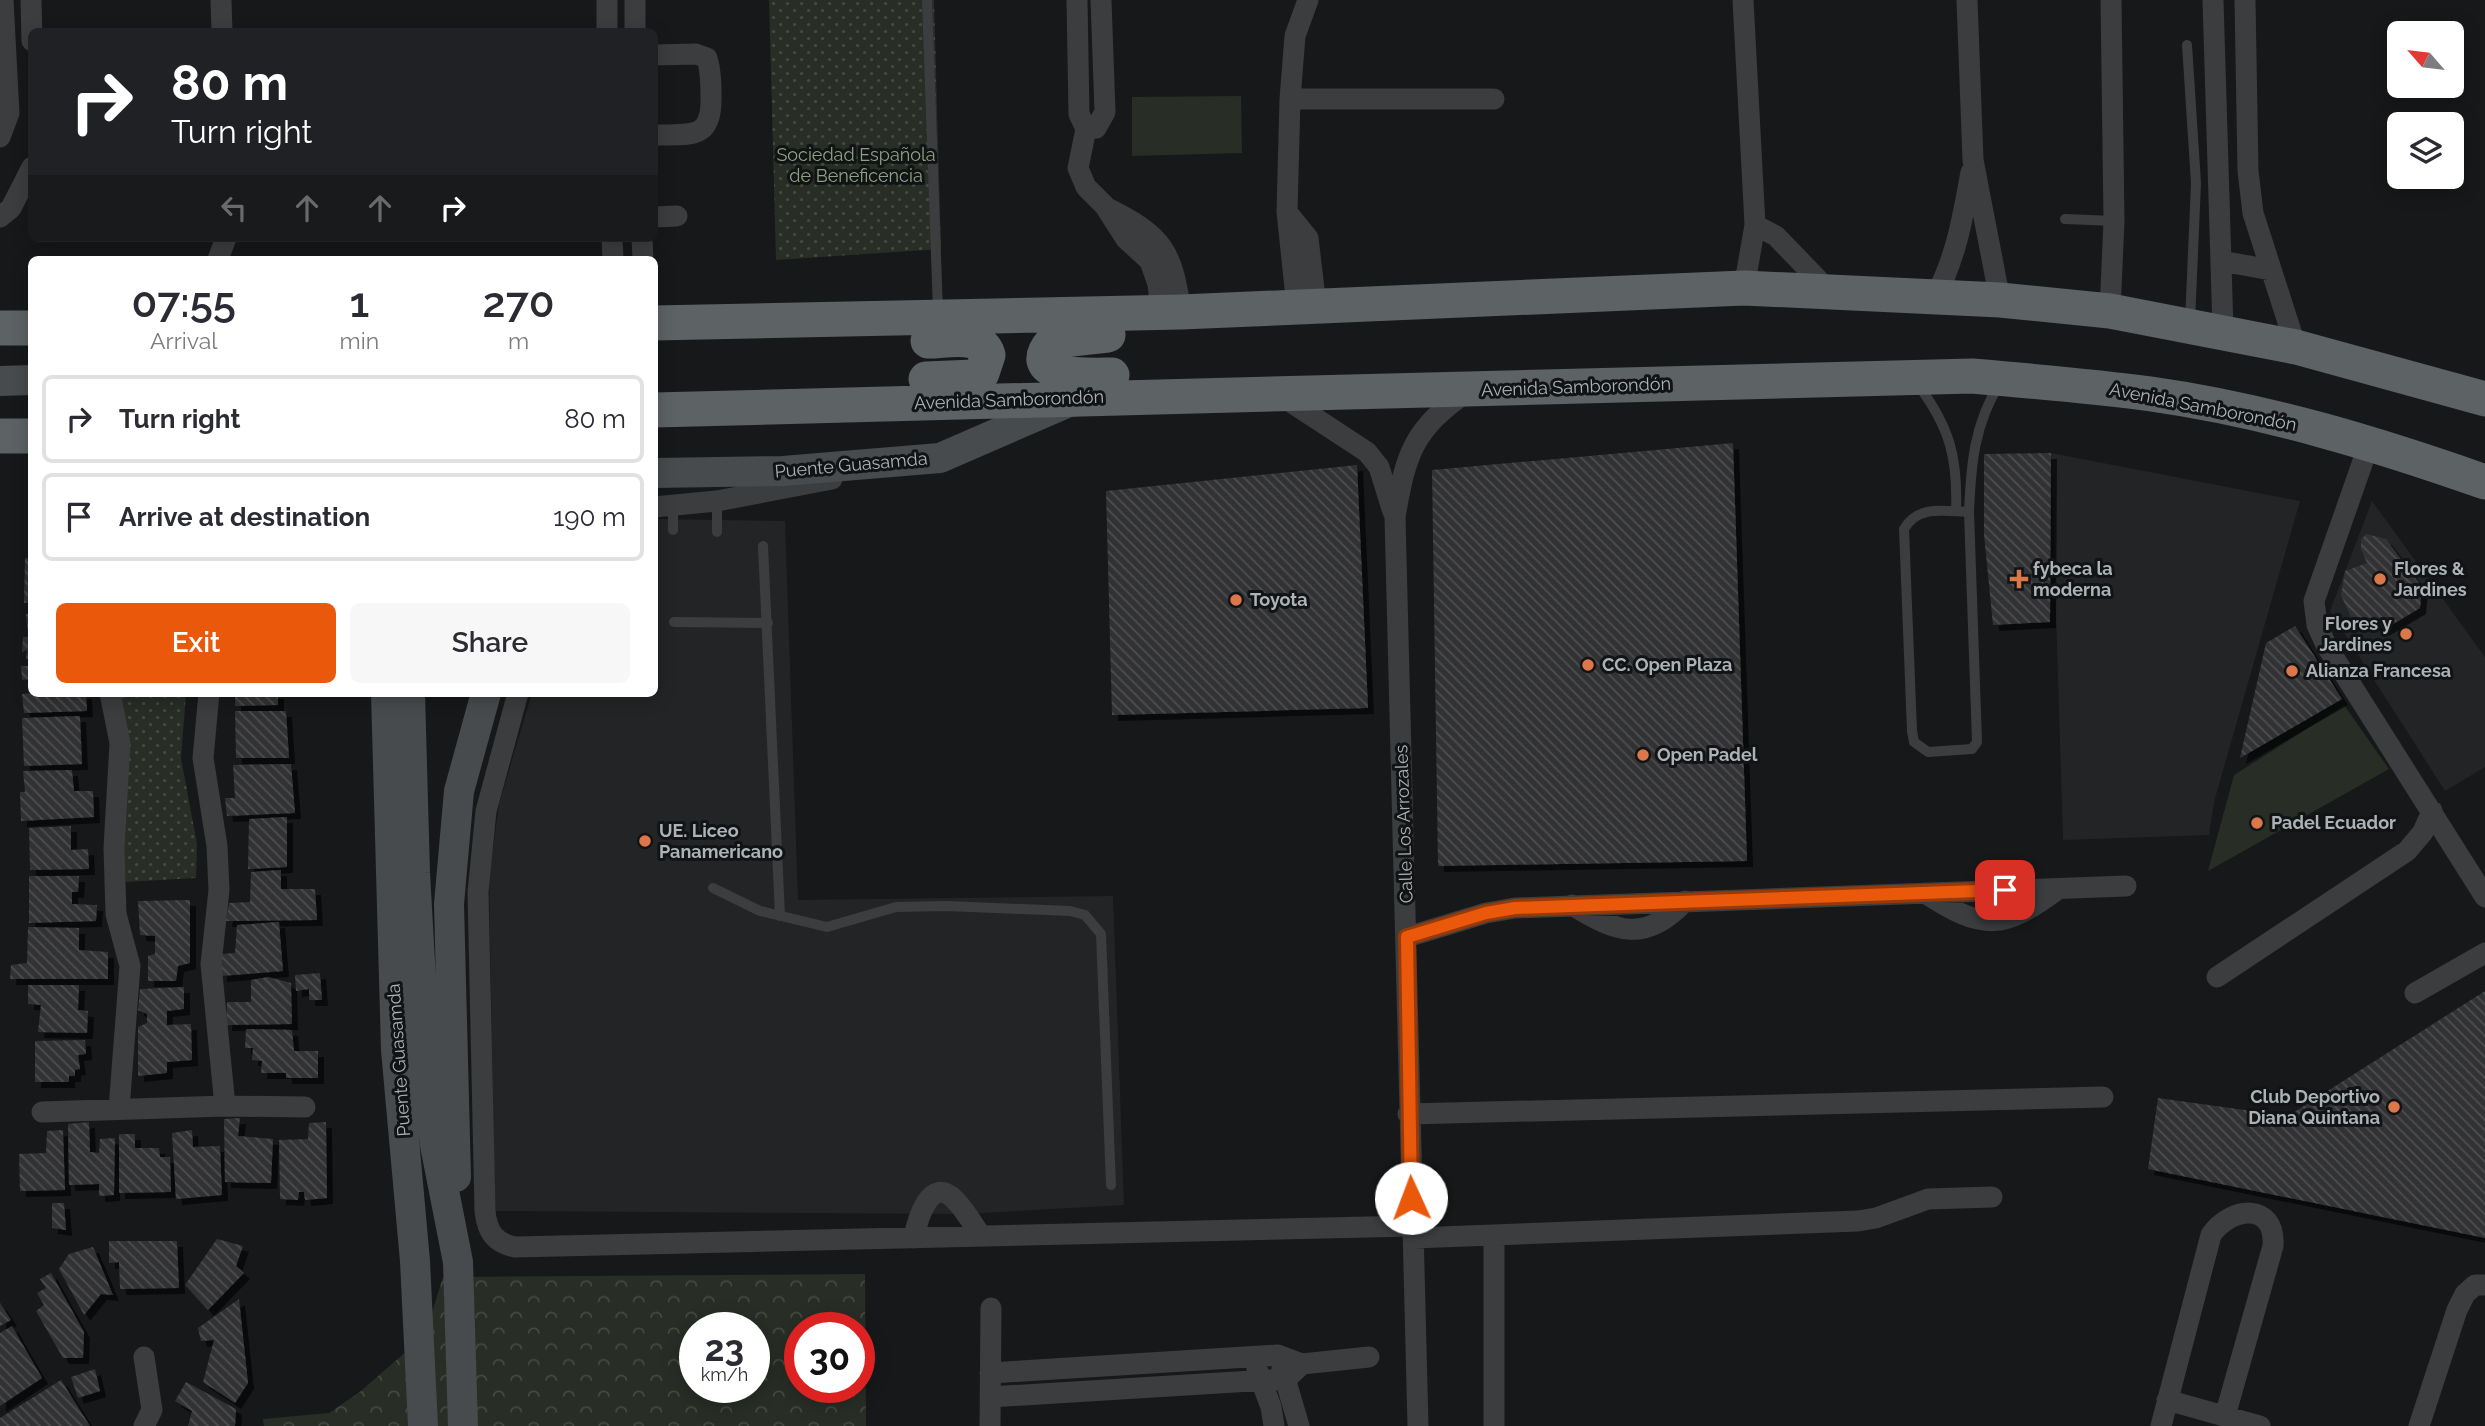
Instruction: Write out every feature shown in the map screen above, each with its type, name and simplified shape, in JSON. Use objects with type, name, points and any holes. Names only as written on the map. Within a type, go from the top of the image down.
[{"type":"highway","points":[[666,323],[1171,312],[1744,288],[1828,290],[2000,300],[2110,311],[2206,327],[2296,346],[2485,400]]},
{"type":"highway","points":[[1171,312],[1149,332],[1053,341],[1045,355],[1045,363],[1049,369],[1064,374],[1217,379],[1277,393]]},
{"type":"highway","points":[[658,402],[777,386],[974,377],[982,373],[988,355],[981,343],[974,340],[845,343],[666,323]]},
{"type":"highway","points":[[0,328],[28,328]]},
{"type":"highway","name":"Avenida Samborondón","points":[[658,410],[1912,377],[2003,379],[2153,394],[2262,415],[2369,444],[2485,482]]},
{"type":"main road","points":[[0,381],[28,380]]},
{"type":"main road","name":"Puente Guasamda","points":[[658,473],[783,471],[940,458],[1077,398]]},
{"type":"main road","name":"Puente Guasamda","points":[[386,697],[396,1050],[415,1261],[423,1426]]},
{"type":"main road","name":"Puente Guasamda","points":[[410,697],[415,873],[427,1080],[435,1145],[458,1262]]},
{"type":"main road","name":"Puente Guasamda","points":[[463,1426],[449,904],[459,791],[484,697]]},
{"type":"street","points":[[0,137],[9,113],[3,0]]},
{"type":"street","points":[[31,0],[32,28]]},
{"type":"street","points":[[221,0],[222,28]]},
{"type":"street","points":[[607,0],[607,28]]},
{"type":"street","points":[[635,0],[635,28]]},
{"type":"street","points":[[1306,307],[1308,239],[1287,212],[1290,99],[1295,36],[1308,0]]},
{"type":"street","points":[[1744,0],[1755,225],[1744,288]]},
{"type":"street","points":[[1967,0],[1973,160],[2000,300]]},
{"type":"street","points":[[2110,311],[2114,220],[2111,0]]},
{"type":"street","points":[[1086,129],[1096,128],[1105,112],[1102,7],[1077,8],[1079,114],[1086,129],[1078,168],[1086,187],[1105,206],[1126,239],[1150,261],[1171,312]]},
{"type":"street","points":[[2206,327],[2221,261],[2213,7],[2245,8],[2248,171],[2253,213],[2296,346]]},
{"type":"street","points":[[658,55],[696,54],[706,58],[710,68],[711,116],[706,128],[697,134],[658,135]]},
{"type":"street","points":[[1290,99],[1494,99]]},
{"type":"street","points":[[1935,298],[1948,274],[1957,246],[1973,160]]},
{"type":"street","points":[[2219,172],[2248,171]]},
{"type":"street","points":[[0,217],[11,208],[28,174]]},
{"type":"street","points":[[658,217],[677,216]]},
{"type":"street","points":[[1755,225],[1776,236],[1828,290]]},
{"type":"street","points":[[1957,246],[1988,247]]},
{"type":"street","points":[[1751,250],[1792,251]]},
{"type":"street","points":[[2221,261],[2271,270]]},
{"type":"street","name":"Calle Los Arrozales","points":[[1419,1426],[1408,1114],[1407,937],[1395,517],[1404,466],[1411,449],[1443,408],[1468,390]]},
{"type":"street","name":"Calle Los Arrozales","points":[[1277,393],[1367,452],[1379,467],[1395,517]]},
{"type":"street","points":[[2369,444],[2314,601],[2317,625],[2326,645],[2485,897]]},
{"type":"street","points":[[664,507],[717,501],[940,458]]},
{"type":"street","points":[[111,697],[120,743],[114,848],[116,914],[130,966],[119,1109]]},
{"type":"street","points":[[209,697],[203,758],[217,846],[219,890],[211,964],[225,1106]]},
{"type":"street","points":[[517,697],[486,811],[478,892],[486,1226],[493,1237],[503,1244],[516,1247],[981,1236],[1413,1232],[1494,1236],[1858,1221],[1876,1218],[1928,1199],[1992,1197]]},
{"type":"street","points":[[2217,977],[2407,850],[2423,832],[2432,811]]},
{"type":"street","points":[[1407,937],[1486,913],[1572,905],[2126,887]]},
{"type":"street","points":[[1925,893],[1967,918],[1990,921],[2019,916],[2058,888]]},
{"type":"street","points":[[2415,993],[2485,953]]},
{"type":"street","points":[[1408,1114],[2104,1097]]},
{"type":"street","points":[[41,1112],[225,1106],[305,1107]]},
{"type":"street","points":[[914,1238],[923,1204],[933,1195],[942,1193],[953,1198],[981,1236]]},
{"type":"street","points":[[2161,1426],[2211,1236],[2220,1222],[2233,1214],[2250,1213],[2266,1220],[2274,1231],[2273,1246],[2225,1416]]},
{"type":"street","points":[[1494,1236],[1494,1426]]},
{"type":"street","points":[[2419,1426],[2457,1310],[2465,1294],[2475,1285],[2485,1285]]},
{"type":"street","points":[[990,1426],[991,1308]]},
{"type":"street","points":[[990,1373],[1279,1355],[1302,1364],[1368,1357]]},
{"type":"street","points":[[1279,1355],[1299,1426]]},
{"type":"street","points":[[144,1357],[152,1410],[144,1426]]},
{"type":"street","points":[[1252,1357],[1274,1426]]},
{"type":"street","points":[[990,1397],[1286,1379],[1302,1364]]},
{"type":"street","points":[[1129,1365],[1132,1388]]},
{"type":"street","points":[[2167,1400],[2260,1426]]},
{"type":"lane","points":[[927,0],[938,317]]},
{"type":"lane","points":[[2187,45],[2206,327]]},
{"type":"lane","points":[[2064,219],[2114,220]]},
{"type":"lane","points":[[1912,377],[1933,405],[1954,454],[1956,511]]},
{"type":"lane","points":[[1969,512],[1925,511],[1910,519],[1904,529],[1912,731],[1914,742],[1928,752],[1972,749],[1977,742],[1969,512],[1972,453],[1988,402],[2003,379]]},
{"type":"lane","points":[[1954,454],[1972,453]]},
{"type":"lane","points":[[717,501],[717,532]]},
{"type":"lane","points":[[664,507],[673,530]]},
{"type":"lane","points":[[763,545],[780,916]]},
{"type":"lane","points":[[674,622],[768,623]]},
{"type":"lane","points":[[713,888],[745,906],[827,927],[896,907],[947,905],[1070,911],[1085,915],[1101,934],[1111,1185]]},
{"type":"shaded area","points":[[2051,453],[2300,501],[2214,802],[2209,835],[2063,840]]},
{"type":"shaded area","name":"Flores y Jardines","points":[[2372,501],[2485,657],[2485,767],[2445,791],[2330,611]]},
{"type":"shaded area","name":"UE. Liceo Panamericano","points":[[658,519],[785,521],[798,900],[1113,896],[1124,1205],[964,1214],[495,1211],[489,878],[499,804],[531,697],[658,697]]},
{"type":"green space","name":"Sociedad Española de Beneficencia","points":[[769,0],[934,0],[941,249],[776,260]]},
{"type":"green space","points":[[1241,96],[1242,153],[1132,156],[1132,97]]},
{"type":"green space","points":[[116,697],[186,697],[181,758],[197,844],[196,878],[126,882],[119,848]]},
{"type":"green space","name":"Padel Ecuador","points":[[2344,705],[2389,769],[2208,871],[2234,775]]},
{"type":"green space","points":[[865,1274],[865,1312],[784,1312],[784,1403],[866,1403],[866,1426],[264,1426],[263,1419],[329,1413],[361,1391],[425,1335],[443,1277]]},
{"type":"building","name":"CC. Open Plaza","points":[[1733,443],[1747,861],[1438,866],[1432,470]]},
{"type":"building","name":"fybeca la moderna","points":[[2051,453],[2050,622],[1993,625],[1984,535],[1984,454]]},
{"type":"building","name":"Toyota","points":[[1357,465],[1368,708],[1112,715],[1106,491]]},
{"type":"building","name":"Flores & Jardines","points":[[2366,534],[2386,539],[2422,587],[2420,608],[2383,630],[2379,622],[2374,625],[2352,619],[2341,595],[2345,571],[2367,563],[2361,549],[2361,540]]},
{"type":"building","points":[[25,558],[28,558],[28,603],[24,603]]},
{"type":"building","name":"Alianza Francesa","points":[[2295,626],[2342,699],[2240,758],[2266,643]]},
{"type":"building","points":[[23,637],[28,637],[28,659],[27,650],[22,652]]},
{"type":"building","points":[[21,666],[28,666],[28,679],[22,680]]},
{"type":"building","points":[[28,693],[28,697],[86,697],[87,711],[24,713],[22,694]]},
{"type":"building","points":[[235,697],[278,697],[278,705],[235,706]]},
{"type":"building","points":[[235,711],[286,711],[289,758],[236,758]]},
{"type":"building","points":[[80,716],[82,764],[24,766],[22,718]]},
{"type":"building","points":[[291,764],[295,813],[227,816],[225,798],[235,798],[233,765]]},
{"type":"building","points":[[72,770],[74,791],[93,791],[94,817],[21,821],[20,792],[25,792],[23,771]]},
{"type":"building","points":[[287,817],[287,867],[248,869],[249,819]]},
{"type":"building","points":[[71,826],[71,850],[88,849],[89,869],[30,870],[29,828]]},
{"type":"building","points":[[281,870],[281,889],[315,889],[317,920],[226,921],[229,903],[250,902],[251,872]]},
{"type":"building","points":[[29,876],[79,876],[78,892],[72,892],[72,904],[97,905],[96,921],[29,923]]},
{"type":"building","points":[[190,900],[190,963],[178,966],[176,981],[148,981],[148,956],[155,954],[155,936],[140,935],[138,901]]},
{"type":"building","points":[[279,922],[283,971],[221,976],[221,954],[235,953],[237,925]]},
{"type":"building","points":[[28,927],[79,928],[79,950],[108,952],[108,979],[10,979],[11,965],[27,963]]},
{"type":"building","points":[[320,973],[322,1000],[309,1000],[309,989],[296,991],[295,975]]},
{"type":"building","points":[[268,977],[291,983],[292,1024],[226,1025],[227,1002],[251,1002],[251,980]]},
{"type":"building","points":[[28,985],[79,985],[78,1010],[88,1011],[87,1033],[38,1032],[41,1005],[28,1004]]},
{"type":"building","points":[[184,987],[184,1009],[167,1011],[167,1025],[191,1024],[192,1060],[167,1062],[167,1073],[138,1076],[138,1027],[147,1023],[147,1014],[138,1010],[140,989]]},
{"type":"building","name":"Club Deportivo Diana Quintana","points":[[2485,991],[2485,1238],[2148,1169],[2158,1098],[2288,1116]]},
{"type":"building","points":[[246,1029],[292,1030],[294,1051],[318,1051],[318,1078],[286,1078],[286,1073],[261,1073],[262,1061],[252,1060],[253,1048],[245,1048]]},
{"type":"building","points":[[85,1040],[86,1054],[78,1055],[80,1069],[75,1070],[75,1076],[69,1076],[69,1082],[35,1082],[35,1041]]},
{"type":"building","points":[[240,1118],[238,1136],[273,1139],[271,1183],[225,1182],[224,1119]]},
{"type":"building","points":[[89,1122],[90,1152],[99,1153],[100,1139],[115,1138],[114,1195],[99,1196],[99,1184],[69,1185],[68,1124]]},
{"type":"building","points":[[326,1122],[327,1198],[305,1200],[304,1192],[299,1192],[298,1200],[280,1199],[279,1140],[308,1139],[309,1123]]},
{"type":"building","points":[[63,1130],[65,1190],[20,1191],[19,1154],[46,1153],[47,1131]]},
{"type":"building","points":[[192,1130],[193,1147],[220,1146],[222,1195],[176,1199],[172,1133]]},
{"type":"building","points":[[119,1134],[135,1134],[135,1148],[159,1148],[160,1157],[170,1157],[171,1192],[119,1193]]},
{"type":"building","points":[[52,1203],[64,1203],[66,1230],[52,1228]]},
{"type":"building","points":[[217,1239],[243,1246],[236,1266],[244,1273],[208,1310],[185,1285]]},
{"type":"building","points":[[109,1241],[177,1241],[179,1288],[120,1289],[119,1262],[109,1263]]},
{"type":"building","points":[[93,1247],[113,1295],[101,1294],[84,1315],[59,1269],[69,1254]]},
{"type":"building","points":[[51,1273],[84,1332],[83,1358],[63,1358],[36,1311],[44,1305],[37,1293],[46,1288],[40,1279]]},
{"type":"building","points":[[239,1299],[248,1383],[235,1403],[203,1382],[214,1340],[201,1341],[198,1328]]},
{"type":"building","points":[[0,1303],[11,1320],[0,1326]]},
{"type":"building","points":[[12,1326],[42,1378],[0,1406],[0,1333]]},
{"type":"building","points":[[95,1369],[100,1391],[78,1398],[71,1377]]},
{"type":"building","points":[[61,1380],[90,1426],[0,1426],[0,1418]]},
{"type":"building","points":[[186,1382],[236,1409],[235,1426],[188,1426],[192,1411],[175,1401]]},
{"type":"place","name":"fybeca la moderna","points":[[2019,579]]},
{"type":"place","name":"Flores & Jardines","points":[[2380,579]]},
{"type":"place","name":"Toyota","points":[[1236,600]]},
{"type":"place","name":"Flores y Jardines","points":[[2406,634]]},
{"type":"place","name":"CC. Open Plaza","points":[[1588,665]]},
{"type":"place","name":"Alianza Francesa","points":[[2292,671]]},
{"type":"place","name":"Open Padel","points":[[1643,755]]},
{"type":"place","name":"Padel Ecuador","points":[[2257,823]]},
{"type":"place","name":"UE. Liceo Panamericano","points":[[645,841]]},
{"type":"place","name":"Club Deportivo Diana Quintana","points":[[2394,1107]]},
{"type":"route","points":[[1411,1198],[1407,937],[1486,913],[1515,908],[2005,890]]}]
